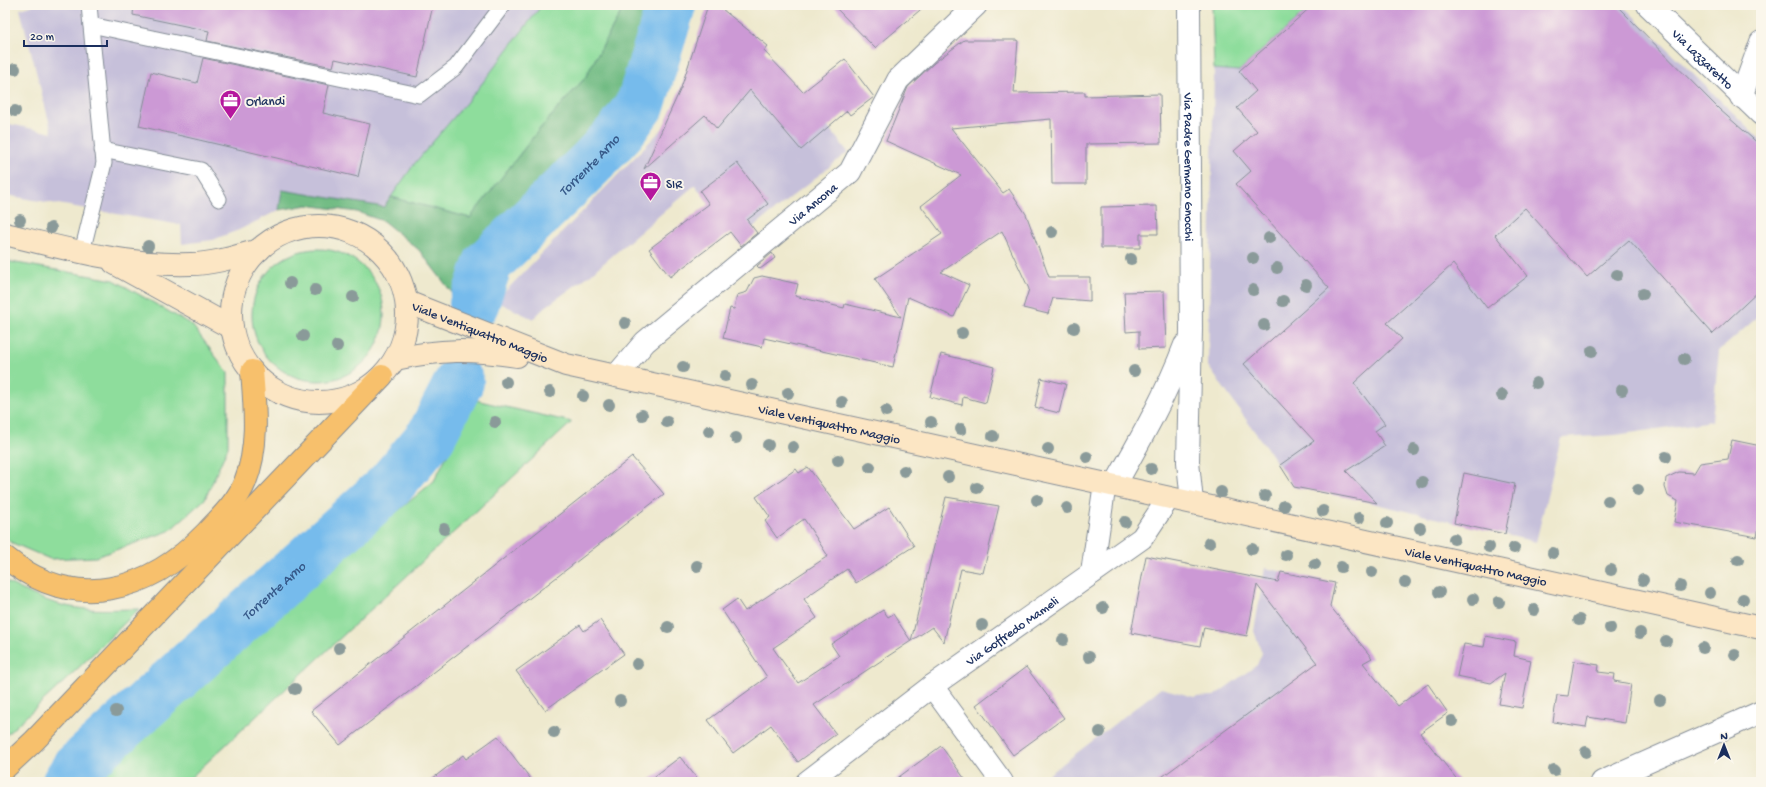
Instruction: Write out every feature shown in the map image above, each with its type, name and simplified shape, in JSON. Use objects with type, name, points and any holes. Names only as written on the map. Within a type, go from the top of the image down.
[{"type":"highway","points":[[5,557],[30,574],[52,584],[76,589],[103,589],[129,584],[147,578],[174,562],[198,542],[225,514],[240,494],[246,480],[254,440],[255,413],[252,371]]},
{"type":"highway","points":[[5,768],[45,730],[382,376]]},
{"type":"main road","name":"Viale Ventiquattro Maggio","points":[[317,227],[338,228],[358,236],[381,252],[391,263],[401,281],[406,302],[406,331],[395,360],[382,376],[365,389],[347,398],[326,402],[306,401],[286,395],[268,386],[252,371],[243,359],[236,344],[232,328],[231,311],[233,294],[239,278],[248,263],[259,250],[277,238],[296,230],[317,227]]},
{"type":"main road","name":"Viale Ventiquattro Maggio","points":[[5,234],[106,258],[191,264],[219,261],[259,250]]},
{"type":"main road","name":"Viale Ventiquattro Maggio","points":[[106,258],[232,328]]},
{"type":"main road","name":"Viale Ventiquattro Maggio","points":[[406,302],[554,361]]},
{"type":"main road","name":"Viale Ventiquattro Maggio","points":[[395,360],[433,351],[471,350],[554,361],[616,376],[1110,484],[1168,499],[1192,502],[1761,628]]},
{"type":"street","name":"Via Ancona","points":[[616,376],[645,342],[850,172],[898,80],[976,5]]},
{"type":"street","name":"Via Padre Germano Gnocchi","points":[[1189,5],[1191,329],[1188,462],[1192,502]]},
{"type":"street","name":"Via Lazzaretto","points":[[1648,5],[1761,114]]},
{"type":"street","name":"Via Lazzaretto","points":[[1741,96],[1761,42]]},
{"type":"street","name":"Via Padre Germano Gnocchi","points":[[1110,484],[1149,426],[1173,377],[1191,329]]},
{"type":"street","points":[[1092,573],[1110,484]]},
{"type":"street","name":"Via Goffredo Mameli","points":[[807,782],[932,686],[1142,538],[1168,499]]},
{"type":"street","points":[[932,686],[1002,782]]},
{"type":"street","points":[[1602,782],[1761,712]]},
{"type":"lane","points":[[82,252],[104,163],[89,5]]},
{"type":"lane","points":[[91,25],[419,95],[456,67],[503,5]]},
{"type":"lane","points":[[102,150],[201,170],[219,199]]},
{"type":"shaded area","points":[[34,5],[542,5],[477,90],[415,163],[384,207],[282,190],[279,210],[239,230],[212,240],[182,244],[181,225],[5,195],[5,123],[52,133],[20,9]]},
{"type":"shaded area","points":[[708,5],[717,5],[768,46],[764,51],[781,68],[848,152],[737,240],[695,185],[591,274],[544,308],[533,319],[496,301],[663,128],[681,88]]},
{"type":"shaded area","points":[[1313,5],[1622,5],[1761,140],[1761,314],[1719,351],[1712,421],[1616,435],[1561,438],[1536,542],[1355,499],[1294,487],[1208,366],[1214,69],[1239,71]]},
{"type":"shaded area","points":[[1265,568],[1335,583],[1330,606],[1372,658],[1364,664],[1459,782],[1039,782],[1161,688],[1194,697],[1214,696],[1257,665],[1262,653],[1254,631]]},
{"type":"green space","points":[[542,5],[625,5],[585,78],[538,131],[470,218],[391,197],[415,163],[477,90]]},
{"type":"green space","points":[[625,5],[658,5],[630,76],[630,99],[581,154],[544,174],[453,294],[419,250],[383,221],[357,212],[307,205],[279,210],[282,190],[384,207],[391,197],[470,218],[538,131],[585,78]]},
{"type":"green space","points":[[1212,5],[1313,5],[1239,71],[1214,69]]},
{"type":"green space","points":[[318,249],[343,254],[360,264],[369,273],[379,290],[384,315],[379,340],[369,357],[360,366],[343,376],[318,381],[293,376],[276,366],[267,357],[257,340],[252,315],[257,290],[267,273],[276,264],[293,254]]},
{"type":"green space","points":[[5,261],[114,280],[192,325],[228,373],[228,447],[205,499],[169,531],[96,557],[50,559],[10,542],[5,537]]},
{"type":"green space","points":[[475,400],[572,422],[186,782],[98,782],[112,761],[187,686],[434,481]]},
{"type":"green space","points":[[5,581],[46,600],[71,607],[96,609],[139,609],[69,677],[5,736]]},
{"type":"building","points":[[134,5],[433,5],[417,77],[335,59],[333,67],[207,41],[209,31],[133,15]]},
{"type":"building","points":[[708,5],[717,5],[768,46],[764,51],[803,92],[845,59],[874,97],[850,115],[847,111],[801,150],[750,90],[717,129],[705,115],[644,169],[681,88]]},
{"type":"building","points":[[833,5],[926,5],[875,48]]},
{"type":"building","points":[[1313,5],[1616,5],[1719,109],[1761,146],[1761,289],[1713,334],[1629,240],[1587,277],[1525,208],[1495,235],[1528,276],[1487,308],[1453,264],[1387,323],[1402,339],[1354,383],[1385,424],[1375,431],[1385,446],[1346,471],[1377,503],[1294,487],[1280,465],[1314,441],[1244,364],[1329,288],[1236,184],[1251,171],[1234,151],[1257,131],[1237,108],[1256,91],[1239,71]]},
{"type":"building","points":[[964,40],[1018,40],[1014,93],[1085,92],[1085,96],[1160,94],[1161,143],[1086,144],[1086,184],[1052,184],[1051,119],[951,128],[1003,193],[1009,189],[1026,214],[1049,277],[1090,277],[1090,301],[1053,298],[1048,314],[1023,308],[1029,289],[1002,231],[941,272],[969,285],[954,317],[908,297],[893,367],[764,338],[762,347],[723,338],[730,308],[734,309],[737,295],[747,292],[754,278],[762,276],[798,284],[795,296],[844,308],[845,304],[901,317],[875,279],[942,234],[921,206],[961,175],[886,141],[908,87],[934,63]]},
{"type":"building","points":[[203,58],[329,85],[323,113],[370,124],[358,177],[139,126],[151,72],[197,83]]},
{"type":"building","points":[[737,163],[768,204],[747,220],[757,233],[741,246],[730,232],[670,277],[649,249],[709,204],[700,191]]},
{"type":"building","points":[[1157,206],[1158,234],[1140,234],[1140,248],[1101,248],[1101,207]]},
{"type":"building","points":[[772,253],[775,258],[760,269],[757,266]]},
{"type":"building","points":[[1164,291],[1166,348],[1139,349],[1139,331],[1126,332],[1124,292]]},
{"type":"building","points":[[941,354],[994,367],[986,403],[963,397],[962,405],[930,397]]},
{"type":"building","points":[[1041,378],[1066,384],[1059,413],[1035,407]]},
{"type":"building","points":[[1732,440],[1761,446],[1761,515],[1757,537],[1674,522],[1678,501],[1668,496],[1665,487],[1666,478],[1679,472],[1694,473],[1700,463],[1728,459]]},
{"type":"building","points":[[632,457],[664,494],[340,745],[311,711]]},
{"type":"building","points":[[808,467],[854,529],[889,507],[914,546],[856,583],[847,569],[809,595],[804,599],[817,618],[773,648],[798,683],[839,656],[831,644],[883,610],[888,617],[893,614],[911,641],[814,705],[836,734],[798,762],[771,725],[733,753],[708,720],[767,677],[722,610],[737,599],[745,611],[828,556],[804,519],[777,538],[765,521],[770,517],[756,497],[796,469],[799,473]]},
{"type":"building","points":[[1464,473],[1515,484],[1505,534],[1454,523]]},
{"type":"building","points":[[946,497],[999,506],[983,573],[961,569],[944,642],[932,627],[911,641]]},
{"type":"building","points":[[1146,556],[1278,582],[1281,572],[1335,583],[1330,606],[1372,658],[1363,663],[1398,706],[1428,684],[1448,713],[1420,733],[1459,782],[1155,782],[1317,663],[1257,585],[1247,636],[1204,627],[1200,646],[1131,633]]},
{"type":"building","points":[[600,620],[624,654],[545,710],[516,671],[580,625],[584,631]]},
{"type":"building","points":[[1486,636],[1516,642],[1514,656],[1531,660],[1522,708],[1499,704],[1505,673],[1491,683],[1457,676],[1464,644],[1484,647]]},
{"type":"building","points":[[1574,661],[1599,665],[1598,672],[1615,674],[1614,681],[1631,684],[1625,723],[1588,717],[1586,727],[1553,722],[1557,695],[1568,696]]},
{"type":"building","points":[[1026,667],[1064,718],[1013,755],[976,705]]},
{"type":"building","points":[[498,736],[533,782],[428,782],[463,755],[466,759]]},
{"type":"building","points":[[941,746],[967,782],[892,782]]},
{"type":"building","points":[[680,757],[700,782],[647,782]]},
{"type":"waterway","name":"Torrente Arno","points":[[474,304],[488,263],[591,163],[621,131],[641,103],[671,5]]},
{"type":"waterway","name":"Torrente Arno","points":[[67,782],[77,767],[389,486],[431,436],[459,382]]},
{"type":"place","name":"Orlandi","points":[[231,120]]},
{"type":"place","name":"SIR","points":[[650,202]]}]
